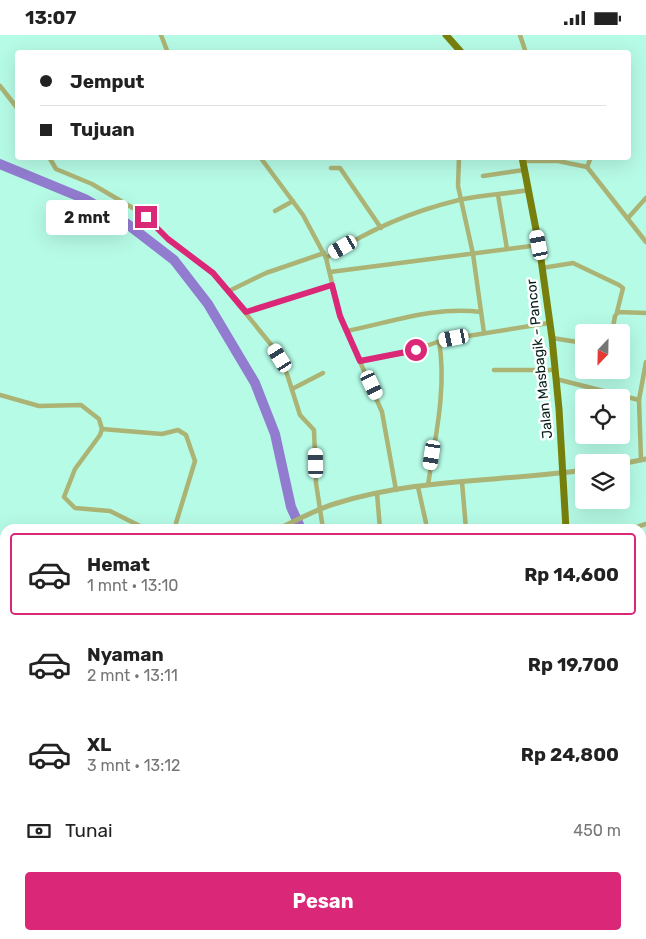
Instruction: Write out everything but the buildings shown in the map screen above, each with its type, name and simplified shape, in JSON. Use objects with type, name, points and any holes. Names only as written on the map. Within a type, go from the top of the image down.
[{"type":"main road","points":[[446,35],[459,50]]},
{"type":"main road","name":"Jalan Masbagik - Pancor","points":[[522,160],[539,245],[552,338],[566,524]]},
{"type":"street","points":[[161,35],[167,50]]},
{"type":"street","points":[[520,35],[525,50]]},
{"type":"street","points":[[0,87],[15,105]]},
{"type":"street","points":[[51,160],[56,169],[87,181],[138,211],[168,239],[213,273],[246,312],[280,358],[295,388],[300,415],[314,430],[319,509],[322,524]]},
{"type":"street","points":[[262,160],[294,201],[325,256],[346,331],[382,412],[396,490]]},
{"type":"street","points":[[459,160],[457,178],[460,200],[473,254],[484,333]]},
{"type":"street","points":[[562,160],[587,167],[646,242]]},
{"type":"street","points":[[587,167],[590,160]]},
{"type":"street","points":[[332,168],[340,169],[380,228]]},
{"type":"street","points":[[483,176],[524,169]]},
{"type":"street","points":[[229,291],[266,273],[325,256],[380,228],[416,213],[460,200],[528,190]]},
{"type":"street","points":[[498,195],[507,249]]},
{"type":"street","points":[[628,218],[646,198]]},
{"type":"street","points":[[274,211],[294,201]]},
{"type":"street","points":[[330,272],[539,245]]},
{"type":"street","points":[[542,268],[574,263],[623,288],[614,324]]},
{"type":"street","points":[[246,312],[332,285]]},
{"type":"street","points":[[346,331],[396,318],[432,312],[460,310],[481,312]]},
{"type":"street","points":[[617,312],[646,313]]},
{"type":"street","points":[[360,361],[409,352],[439,341],[549,323]]},
{"type":"street","points":[[552,338],[575,342]]},
{"type":"street","points":[[428,485],[442,369],[439,341]]},
{"type":"street","points":[[630,462],[644,460],[639,399],[646,362]]},
{"type":"street","points":[[494,370],[555,370]]},
{"type":"street","points":[[295,388],[323,373]]},
{"type":"street","points":[[556,379],[639,399],[646,397]]},
{"type":"street","points":[[0,395],[39,406],[81,405],[100,419],[102,429],[97,440],[75,469],[64,497],[75,508],[110,511],[136,524]]},
{"type":"street","points":[[102,429],[162,434],[178,430],[186,435],[195,461],[176,523]]},
{"type":"street","points":[[287,524],[319,509],[377,493],[428,485],[575,471]]},
{"type":"street","points":[[462,482],[466,524]]},
{"type":"street","points":[[418,487],[426,523]]},
{"type":"street","points":[[377,493],[380,524]]},
{"type":"waterway","points":[[0,164],[85,199],[126,223],[174,260],[208,304],[255,383],[275,434],[291,507],[299,524]]},
{"type":"route","points":[[146,217],[168,239],[213,273],[246,312],[332,285],[340,316],[360,361],[416,350]]}]
